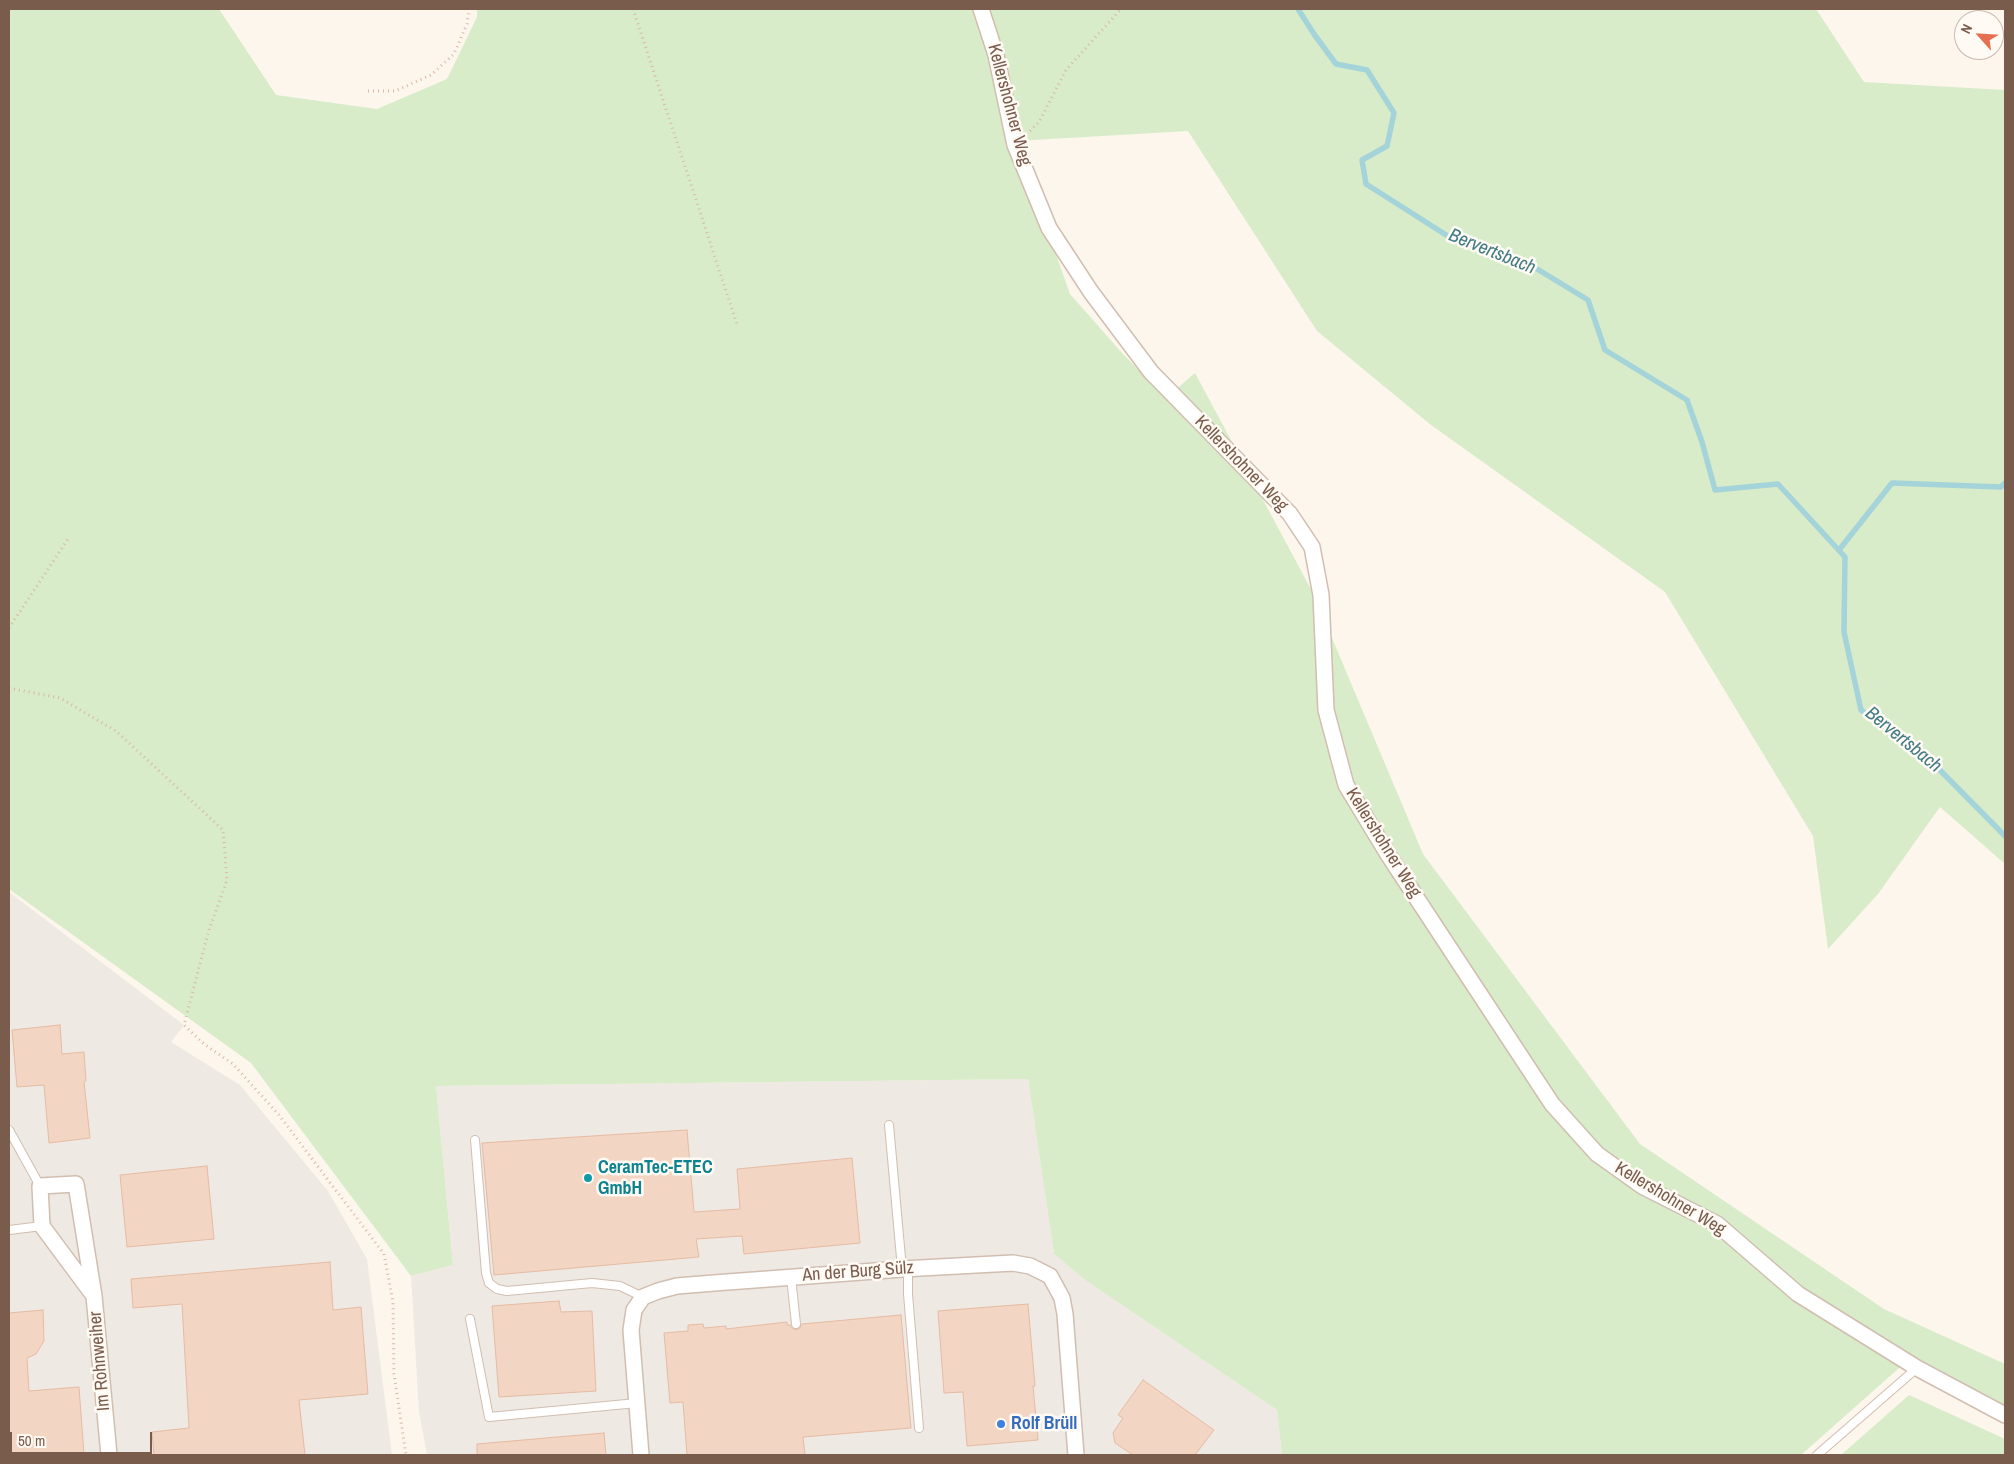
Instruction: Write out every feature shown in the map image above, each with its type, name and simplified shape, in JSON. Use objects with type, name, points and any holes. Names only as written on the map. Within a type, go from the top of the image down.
[{"type":"street","name":"Kellershohner Weg","points":[[981,9],[996,55],[1015,145],[1049,228],[1091,292],[1152,372],[1290,514],[1312,547],[1321,596],[1326,710],[1346,785],[1389,856],[1552,1104],[1597,1154],[1642,1186],[1717,1224],[1798,1294],[1917,1368],[2005,1415]]},
{"type":"street","name":"Im Rohnweiher","points":[[40,1186],[76,1184],[94,1296],[109,1455]]},
{"type":"street","points":[[40,1186],[42,1226]]},
{"type":"street","name":"Im Rohnweiher","points":[[42,1226],[94,1296]]},
{"type":"street","name":"An der Burg Sülz","points":[[643,1297],[658,1290],[677,1286],[905,1269],[1013,1263],[1030,1266],[1050,1276],[1062,1298],[1065,1314],[1076,1455]]},
{"type":"street","points":[[641,1455],[631,1330],[634,1310],[643,1297]]},
{"type":"lane","points":[[890,1125],[908,1294],[919,1428]]},
{"type":"lane","points":[[9,1130],[40,1186]]},
{"type":"lane","points":[[475,1140],[486,1273],[489,1283],[497,1290],[507,1290],[592,1283],[620,1286],[643,1297]]},
{"type":"lane","points":[[9,1230],[42,1226]]},
{"type":"lane","points":[[791,1277],[796,1324]]},
{"type":"lane","points":[[470,1319],[489,1417],[637,1402]]},
{"type":"lane","points":[[1817,1455],[1917,1368]]},
{"type":"path","points":[[368,90],[395,91],[431,75],[454,54],[467,24],[469,9]]},
{"type":"path","points":[[632,9],[738,327]]},
{"type":"path","points":[[1015,145],[1039,122],[1066,70],[1121,9]]},
{"type":"path","points":[[9,628],[68,539]]},
{"type":"path","points":[[9,688],[60,698],[116,731],[223,830],[226,880],[208,932],[184,1025],[204,1044],[233,1064],[279,1115],[384,1254],[393,1302],[394,1374],[406,1455]]},
{"type":"shaded area","points":[[9,892],[184,1025],[171,1042],[240,1085],[328,1191],[367,1259],[392,1455],[9,1455]]},
{"type":"shaded area","points":[[1028,1079],[1054,1254],[1085,1280],[1277,1410],[1282,1455],[427,1455],[419,1412],[411,1276],[453,1265],[436,1086]]},
{"type":"green space","points":[[9,9],[219,9],[276,95],[377,109],[447,79],[477,17],[477,9],[1816,9],[1864,82],[2005,90],[2005,864],[1940,807],[1878,894],[1828,949],[1813,836],[1665,592],[1431,425],[1317,331],[1188,131],[1016,141],[1070,294],[1122,353],[1166,398],[1195,373],[1313,593],[1423,854],[1640,1144],[1884,1309],[2005,1364],[2005,1407],[1907,1361],[1801,1455],[1282,1455],[1277,1410],[1085,1280],[1054,1254],[1028,1079],[436,1086],[453,1265],[411,1276],[251,1063],[9,889]]},
{"type":"green space","points":[[1909,1395],[2005,1439],[2005,1455],[1841,1455]]},
{"type":"building","points":[[60,1025],[62,1054],[84,1052],[86,1081],[84,1082],[90,1138],[49,1143],[44,1085],[17,1087],[12,1030]]},
{"type":"building","name":"CeramTec-ETEC GmbH","points":[[687,1130],[694,1212],[740,1209],[737,1169],[852,1158],[860,1243],[744,1254],[742,1236],[696,1239],[699,1257],[494,1275],[482,1143]]},
{"type":"building","points":[[207,1166],[214,1239],[127,1247],[120,1175]]},
{"type":"building","points":[[330,1262],[333,1310],[361,1307],[368,1394],[299,1400],[305,1455],[154,1455],[152,1432],[189,1428],[182,1304],[133,1308],[131,1279]]},
{"type":"building","points":[[559,1301],[561,1312],[592,1311],[596,1391],[499,1397],[492,1306]]},
{"type":"building","points":[[1028,1304],[1038,1440],[967,1446],[963,1392],[944,1393],[938,1311]]},
{"type":"building","points":[[43,1310],[44,1341],[36,1354],[27,1358],[29,1391],[79,1387],[84,1455],[9,1455],[9,1313]]},
{"type":"building","points":[[901,1315],[911,1428],[803,1437],[805,1455],[687,1455],[683,1402],[670,1403],[664,1333],[688,1331],[688,1325],[703,1324],[704,1328],[726,1326],[726,1329],[787,1322],[787,1325],[796,1330],[802,1324]]},
{"type":"building","points":[[1143,1380],[1214,1430],[1195,1455],[1133,1455],[1115,1443],[1113,1433],[1123,1418],[1118,1415]]},
{"type":"building","points":[[604,1433],[606,1455],[477,1455],[477,1444]]},
{"type":"waterway","name":"Bervertsbach","points":[[1298,9],[1336,64],[1367,70],[1394,113],[1387,146],[1362,160],[1366,184],[1454,240],[1524,261],[1588,300],[1605,350],[1687,400],[1702,442],[1715,490],[1778,484],[1845,557],[1844,632],[1861,710],[1929,759],[2005,836]]},
{"type":"waterway","points":[[1839,550],[1892,483],[2001,487],[2005,483]]},
{"type":"place","name":"CeramTec-ETEC GmbH","points":[[588,1178]]},
{"type":"place","name":"Rolf Brüll","points":[[1001,1424]]}]
